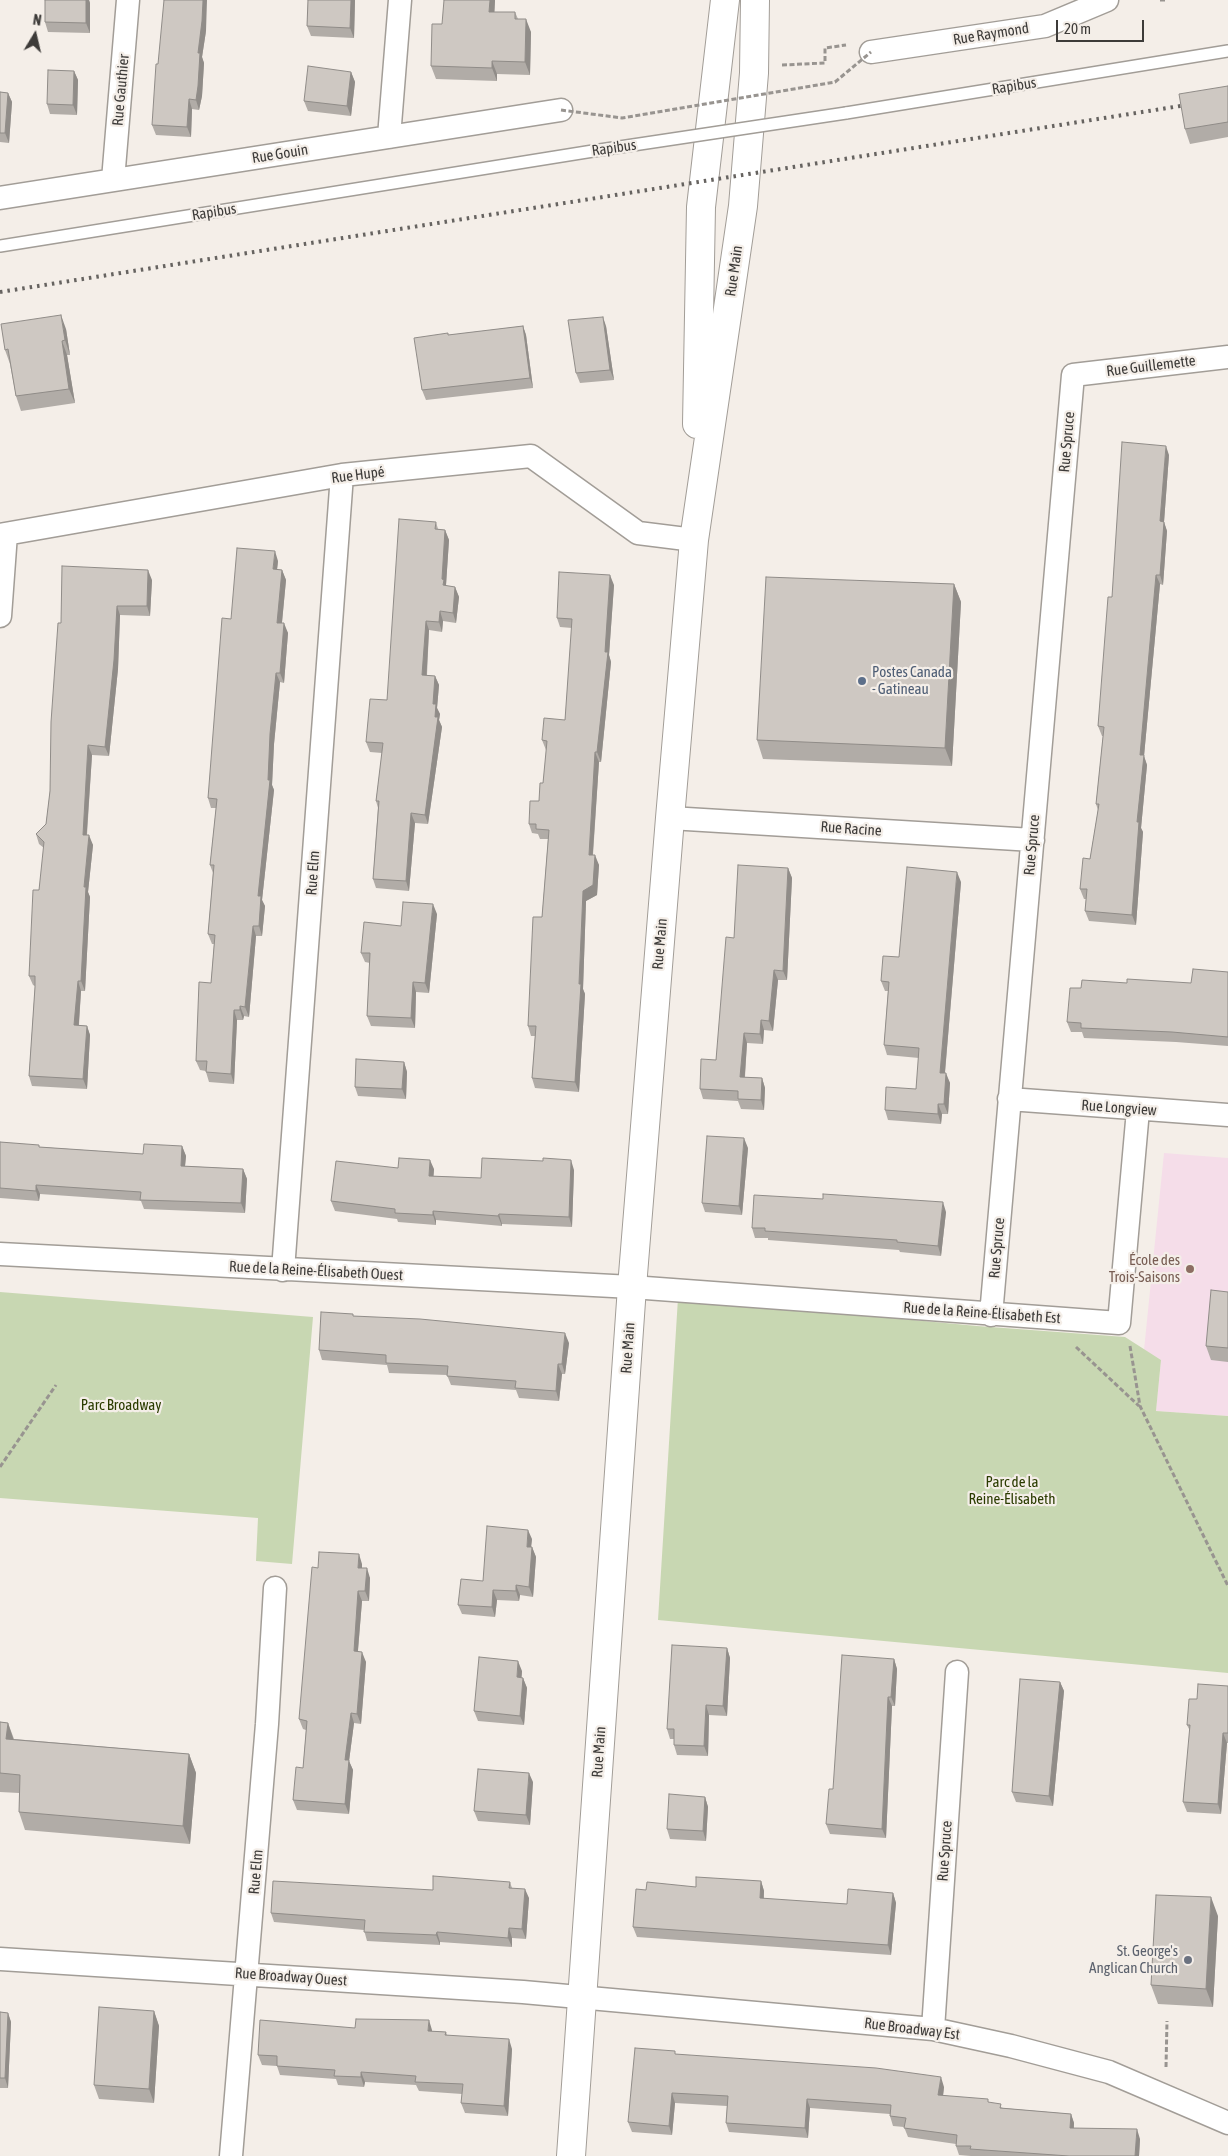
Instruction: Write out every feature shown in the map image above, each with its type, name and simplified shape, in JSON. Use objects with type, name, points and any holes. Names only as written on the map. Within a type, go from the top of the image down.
[{"type":"street","name":"Rue Gauthier","points":[[113,180],[128,0]]},
{"type":"street","points":[[389,137],[400,0]]},
{"type":"street","name":"Rue Main","points":[[694,540],[701,207],[725,0]]},
{"type":"street","name":"Rue Main","points":[[571,2156],[632,1287],[670,818],[694,540],[743,206],[754,73],[755,0]]},
{"type":"street","name":"Rue Raymond","points":[[865,48],[1045,26],[1107,0]]},
{"type":"street","name":"Rue Gouin","points":[[0,198],[561,110]]},
{"type":"street","name":"Rue Guillemette","points":[[1073,375],[1228,357]]},
{"type":"street","name":"Rue Spruce","points":[[992,1315],[1009,1099],[1073,375]]},
{"type":"street","name":"Rue Hupé","points":[[3,535],[342,475],[531,456],[638,533],[694,540]]},
{"type":"street","name":"Rue Elm","points":[[283,1270],[342,475]]},
{"type":"street","points":[[0,616],[3,535]]},
{"type":"street","name":"Rue Racine","points":[[670,818],[1033,840]]},
{"type":"street","name":"Rue Longview","points":[[1009,1099],[1138,1110],[1228,1115]]},
{"type":"street","points":[[1119,1323],[1138,1110]]},
{"type":"street","name":"Rue de la Reine-Élisabeth Ouest","points":[[0,1254],[632,1287]]},
{"type":"street","name":"Rue de la Reine-Élisabeth Est","points":[[632,1287],[1119,1323]]},
{"type":"street","name":"Rue Elm","points":[[231,2156],[268,1724],[275,1588]]},
{"type":"street","name":"Rue Spruce","points":[[933,2029],[957,1672]]},
{"type":"street","name":"Rue Broadway Ouest","points":[[0,1959],[523,1992],[582,1999]]},
{"type":"street","name":"Rue Broadway Est","points":[[582,1999],[641,2002],[933,2029],[1011,2046],[1109,2072],[1228,2123]]},
{"type":"lane","name":"Rapibus","points":[[0,246],[1228,51]]},
{"type":"path","points":[[1160,0],[1167,0]]},
{"type":"path","points":[[776,66],[824,63],[825,48],[865,48]]},
{"type":"path","points":[[561,110],[622,118],[835,82],[865,48]]},
{"type":"path","points":[[1066,1319],[1073,1345],[1140,1406]]},
{"type":"path","points":[[1119,1323],[1132,1350],[1140,1406],[1228,1586]]},
{"type":"path","points":[[0,1467],[56,1385]]},
{"type":"path","points":[[1165,2096],[1167,2021]]},
{"type":"shaded area","name":"École des Trois-Saisons","points":[[1164,1153],[1228,1158],[1228,1416],[1156,1411],[1161,1360],[1144,1350]]},
{"type":"green space","name":"Parc Broadway","points":[[0,1292],[313,1317],[292,1564],[256,1561],[258,1518],[0,1498]]},
{"type":"green space","name":"Parc de la Reine-Élisabeth","points":[[678,1298],[977,1326],[1125,1337],[1161,1360],[1156,1411],[1228,1416],[1228,1673],[658,1620]]},
{"type":"building","points":[[45,0],[86,0],[86,23],[45,22]]},
{"type":"building","points":[[164,0],[203,0],[198,53],[200,53],[198,86],[196,100],[189,99],[187,127],[152,125],[156,64],[158,64]]},
{"type":"building","points":[[308,0],[351,0],[350,28],[307,26]]},
{"type":"building","points":[[444,0],[490,0],[489,12],[515,12],[515,19],[526,19],[525,62],[492,61],[492,68],[431,66],[432,24],[442,24]]},
{"type":"building","points":[[308,66],[351,72],[347,106],[304,101]]},
{"type":"building","points":[[48,70],[74,71],[73,105],[47,104]]},
{"type":"building","points":[[1228,86],[1228,122],[1185,129],[1179,94]]},
{"type":"building","points":[[0,92],[8,93],[5,133],[0,133]]},
{"type":"building","points":[[61,315],[65,340],[62,341],[69,389],[16,396],[8,349],[5,350],[1,324]]},
{"type":"building","points":[[603,317],[610,370],[576,373],[568,320]]},
{"type":"building","points":[[523,326],[530,378],[422,390],[414,338]]},
{"type":"building","points":[[1122,442],[1166,446],[1160,521],[1164,522],[1160,575],[1156,575],[1140,755],[1144,755],[1137,822],[1139,822],[1132,915],[1085,911],[1087,889],[1080,889],[1083,858],[1090,859],[1099,804],[1096,804],[1104,727],[1098,726],[1108,597],[1112,597]]},
{"type":"building","points":[[399,519],[436,522],[435,529],[445,530],[443,585],[455,587],[453,613],[440,611],[439,622],[426,621],[422,675],[435,676],[433,704],[436,704],[435,717],[438,717],[425,815],[411,813],[406,881],[373,879],[379,801],[376,801],[383,743],[366,742],[370,699],[387,700]]},
{"type":"building","points":[[237,548],[275,551],[273,569],[282,570],[277,623],[284,623],[280,673],[276,673],[270,734],[268,780],[270,780],[258,896],[261,896],[259,926],[253,926],[245,1007],[240,1006],[240,1010],[234,1010],[231,1074],[206,1072],[207,1061],[196,1061],[199,982],[211,983],[215,935],[208,934],[214,865],[210,865],[217,799],[208,798],[222,618],[231,619]]},
{"type":"building","points":[[62,566],[148,570],[147,606],[117,606],[114,660],[105,747],[88,745],[83,835],[89,835],[84,887],[86,887],[81,981],[78,981],[74,1025],[87,1026],[83,1079],[29,1076],[35,987],[35,976],[29,976],[33,890],[39,890],[44,842],[36,834],[46,824],[50,791],[51,722],[58,623],[61,623]]},
{"type":"building","points":[[559,572],[610,575],[605,652],[608,652],[597,752],[595,752],[589,855],[595,855],[593,885],[583,891],[579,984],[581,984],[575,1082],[532,1078],[536,1026],[528,1026],[533,917],[542,917],[549,830],[536,829],[536,824],[529,824],[530,801],[539,801],[540,783],[543,783],[547,741],[542,740],[544,718],[565,720],[572,619],[557,618]]},
{"type":"building","name":"Postes Canada - Gatineau","points":[[766,577],[954,584],[945,748],[757,740]]},
{"type":"building","points":[[738,865],[788,868],[783,971],[774,970],[769,1021],[761,1020],[760,1034],[744,1033],[740,1077],[762,1078],[761,1100],[738,1099],[738,1091],[700,1089],[701,1059],[716,1060],[726,937],[734,938]]},
{"type":"building","points":[[907,867],[957,872],[940,1073],[946,1073],[944,1104],[938,1104],[938,1114],[885,1110],[886,1087],[916,1089],[919,1048],[884,1045],[889,982],[881,981],[883,956],[899,957]]},
{"type":"building","points":[[403,902],[433,904],[425,983],[413,982],[411,1018],[367,1016],[370,953],[361,953],[364,922],[401,926]]},
{"type":"building","points":[[1193,969],[1228,972],[1228,1037],[1172,1032],[1081,1028],[1081,1023],[1067,1022],[1070,988],[1081,988],[1082,980],[1127,983],[1127,979],[1191,983]]},
{"type":"building","points":[[356,1059],[404,1062],[402,1089],[355,1087]]},
{"type":"building","points":[[707,1136],[744,1138],[739,1206],[702,1203]]},
{"type":"building","points":[[0,1142],[39,1145],[39,1147],[143,1154],[144,1144],[182,1146],[181,1166],[243,1169],[241,1203],[140,1200],[141,1192],[36,1185],[36,1191],[0,1188]]},
{"type":"building","points":[[399,1158],[430,1160],[429,1176],[481,1178],[482,1158],[543,1161],[543,1158],[571,1160],[569,1217],[499,1214],[498,1216],[433,1211],[433,1215],[395,1213],[395,1209],[331,1201],[336,1161],[398,1168]]},
{"type":"building","points":[[823,1194],[943,1202],[938,1246],[897,1242],[897,1240],[765,1231],[765,1228],[752,1228],[754,1195],[823,1199]]},
{"type":"building","points":[[1211,1290],[1228,1292],[1228,1348],[1206,1346]]},
{"type":"building","points":[[321,1312],[353,1314],[353,1316],[420,1319],[565,1333],[562,1364],[558,1364],[556,1391],[515,1388],[516,1381],[447,1376],[448,1366],[386,1363],[386,1355],[319,1350]]},
{"type":"building","points":[[487,1526],[528,1530],[527,1547],[532,1547],[529,1587],[516,1585],[516,1591],[493,1590],[492,1607],[458,1605],[461,1579],[483,1581]]},
{"type":"building","points":[[319,1552],[359,1554],[358,1568],[367,1568],[365,1591],[358,1591],[354,1651],[362,1652],[357,1714],[351,1713],[345,1760],[349,1760],[345,1804],[293,1800],[296,1767],[303,1768],[307,1721],[299,1719],[312,1567],[318,1568]]},
{"type":"building","points":[[672,1645],[727,1648],[723,1706],[706,1705],[704,1746],[674,1745],[674,1729],[667,1729]]},
{"type":"building","points":[[842,1655],[894,1659],[891,1697],[888,1697],[882,1829],[826,1824],[829,1789],[833,1789]]},
{"type":"building","points":[[479,1657],[518,1661],[517,1677],[523,1678],[520,1716],[474,1711]]},
{"type":"building","points":[[1020,1679],[1060,1682],[1049,1796],[1012,1792]]},
{"type":"building","points":[[1198,1684],[1228,1686],[1228,1733],[1223,1733],[1218,1804],[1183,1802],[1190,1725],[1187,1725],[1189,1699],[1197,1699]]},
{"type":"building","points":[[0,1722],[8,1723],[6,1739],[189,1754],[183,1826],[19,1812],[20,1775],[0,1773]]},
{"type":"building","points":[[478,1769],[529,1773],[526,1815],[474,1811]]},
{"type":"building","points":[[669,1794],[705,1797],[703,1831],[667,1829]]},
{"type":"building","points":[[433,1876],[510,1882],[509,1888],[525,1889],[522,1929],[509,1928],[508,1938],[437,1932],[436,1935],[364,1932],[365,1920],[271,1913],[273,1881],[433,1890]]},
{"type":"building","points":[[696,1877],[761,1881],[760,1898],[847,1904],[848,1889],[893,1893],[888,1945],[633,1927],[636,1889],[646,1890],[647,1882],[696,1887]]},
{"type":"building","name":"St. George's Anglican Church","points":[[1156,1895],[1211,1897],[1206,1989],[1151,1985]]},
{"type":"building","points":[[99,2007],[154,2011],[149,2089],[94,2085]]},
{"type":"building","points":[[0,2012],[8,2013],[5,2078],[0,2078]]},
{"type":"building","points":[[356,2019],[429,2020],[428,2031],[446,2032],[445,2035],[509,2039],[504,2106],[461,2103],[463,2084],[415,2082],[416,2076],[361,2072],[361,2077],[334,2076],[335,2070],[277,2066],[277,2056],[258,2055],[260,2020],[355,2028]]},
{"type":"building","points":[[635,2048],[675,2051],[675,2054],[876,2068],[941,2077],[938,2095],[988,2099],[988,2102],[1001,2104],[1000,2108],[1071,2114],[1070,2128],[1137,2129],[1135,2156],[1069,2156],[970,2149],[971,2146],[956,2146],[957,2135],[904,2128],[906,2118],[890,2116],[891,2105],[807,2099],[805,2128],[726,2123],[728,2096],[672,2093],[669,2126],[628,2122]]},
{"type":"railway","points":[[0,292],[1193,104]]},
{"type":"place","name":"Postes Canada - Gatineau","points":[[862,681]]},
{"type":"place","name":"École des Trois-Saisons","points":[[1190,1269]]},
{"type":"place","name":"St. George's Anglican Church","points":[[1188,1960]]}]
